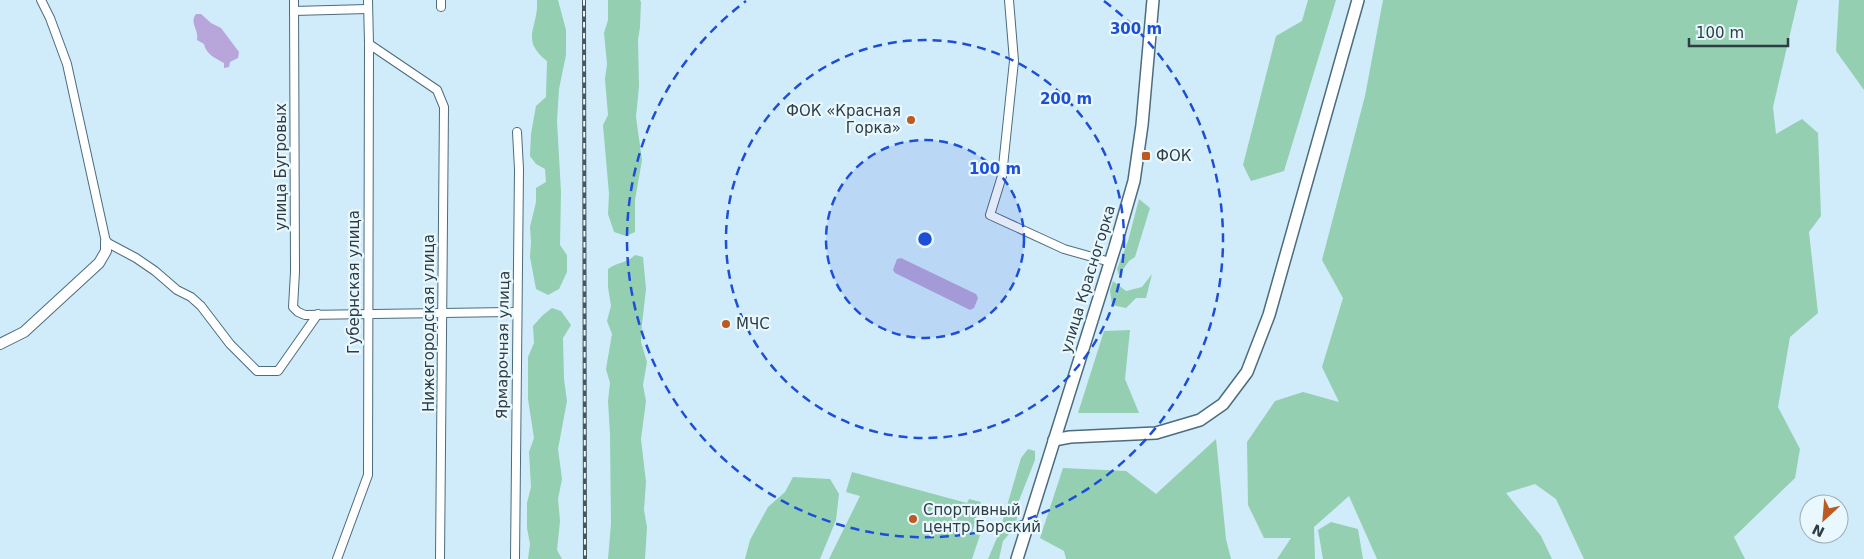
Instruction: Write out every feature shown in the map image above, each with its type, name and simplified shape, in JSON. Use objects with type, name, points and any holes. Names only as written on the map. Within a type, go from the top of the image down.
[{"type":"main road","name":"улица Красногорка","points":[[1017,559],[1128,203],[1138,156],[1153,0]]},
{"type":"main road","points":[[1054,440],[1070,437],[1156,432],[1200,420],[1223,404],[1247,372],[1269,315],[1358,0]]},
{"type":"street","points":[[0,344],[24,332],[99,263],[104,258],[106,242],[67,64],[50,18],[40,0]]},
{"type":"street","name":"улица Бугровых","points":[[294,0],[295,272],[293,307],[298,312],[305,314],[318,314]]},
{"type":"street","points":[[1009,0],[1014,61],[1002,176],[990,215],[1064,249],[1110,262]]},
{"type":"street","points":[[294,11],[368,4]]},
{"type":"street","name":"Губернская улица","points":[[337,559],[368,475],[368,4]]},
{"type":"street","name":"Нижегородская улица","points":[[369,44],[437,90],[444,106],[440,559]]},
{"type":"street","name":"Ярмарочная улица","points":[[515,559],[519,169],[517,132]]},
{"type":"street","points":[[106,242],[136,258],[177,290],[191,296],[230,344],[257,371],[278,371],[318,314],[517,312]]},
{"type":"green space","points":[[537,0],[558,0],[566,30],[566,55],[559,89],[557,121],[561,192],[560,245],[567,255],[567,272],[559,289],[548,295],[536,289],[530,257],[530,227],[536,202],[536,188],[546,182],[545,169],[536,164],[530,156],[531,134],[536,106],[546,97],[547,61],[534,46],[532,39]]},
{"type":"green space","points":[[608,0],[640,0],[641,2],[638,40],[639,86],[636,117],[642,160],[635,200],[635,232],[626,236],[614,232],[608,214],[609,194],[603,125],[608,115],[604,33],[608,20]]},
{"type":"green space","points":[[1308,0],[1336,0],[1284,171],[1251,181],[1243,165],[1276,36],[1302,21]]},
{"type":"green space","points":[[1383,0],[1798,0],[1773,107],[1776,134],[1802,119],[1818,133],[1821,216],[1809,232],[1818,313],[1790,337],[1778,407],[1800,449],[1795,478],[1734,537],[1745,559],[1584,559],[1556,499],[1535,484],[1506,493],[1541,536],[1552,559],[1377,559],[1349,496],[1314,527],[1315,559],[1277,559],[1291,538],[1264,538],[1248,505],[1247,442],[1275,401],[1303,392],[1339,402],[1322,367],[1343,298],[1322,260],[1365,96]]},
{"type":"green space","points":[[1839,0],[1864,0],[1864,90],[1836,51]]},
{"type":"green space","points":[[1139,199],[1150,208],[1135,257],[1129,261],[1119,275],[1117,269],[1128,241]]},
{"type":"green space","points":[[635,255],[643,257],[646,289],[641,342],[647,362],[643,385],[646,401],[641,439],[646,482],[644,510],[647,527],[645,559],[608,559],[611,524],[608,401],[610,383],[606,369],[612,334],[607,321],[611,306],[608,269],[629,260]]},
{"type":"green space","points":[[1152,274],[1146,298],[1136,298],[1126,308],[1112,305],[1110,290],[1113,281],[1126,291],[1142,287]]},
{"type":"green space","points":[[552,308],[561,311],[571,325],[563,338],[564,379],[567,401],[558,449],[562,479],[558,499],[560,521],[557,550],[562,559],[528,559],[530,544],[527,528],[527,503],[531,487],[529,452],[534,438],[528,399],[528,357],[534,343],[533,326]]},
{"type":"green space","points":[[1130,330],[1125,379],[1139,413],[1078,413],[1104,331]]},
{"type":"green space","points":[[1216,439],[1226,539],[1231,559],[1066,559],[1064,551],[1040,538],[1063,468],[1126,471],[1156,494]]},
{"type":"green space","points":[[1028,449],[1035,451],[1035,460],[1018,503],[1017,519],[1010,533],[1003,541],[999,559],[988,559],[999,533],[1021,458]]},
{"type":"green space","name":"Спортивный центр Борский","points":[[852,472],[967,503],[969,499],[981,502],[972,533],[980,535],[972,559],[829,559],[860,496],[846,492]]},
{"type":"green space","points":[[793,477],[830,479],[839,494],[836,520],[820,559],[745,559],[750,540],[768,507],[785,492]]},
{"type":"green space","points":[[1331,522],[1358,529],[1363,559],[1323,559],[1318,530]]},
{"type":"shaded area","points":[[196,14],[201,14],[211,23],[221,28],[239,52],[238,58],[230,62],[229,67],[224,68],[224,63],[211,55],[204,44],[197,40],[193,20]]},
{"type":"shaded area","points":[[901,258],[976,294],[978,298],[974,308],[970,310],[895,273],[893,270],[897,259]]},
{"type":"railway","points":[[584,0],[585,559]]},
{"type":"place","name":"ФОК «Красная Горка»","points":[[911,120]]},
{"type":"place","name":"ФОК","points":[[1146,156]]},
{"type":"place","name":"МЧС","points":[[726,324]]},
{"type":"place","name":"Спортивный центр Борский","points":[[913,519]]}]
